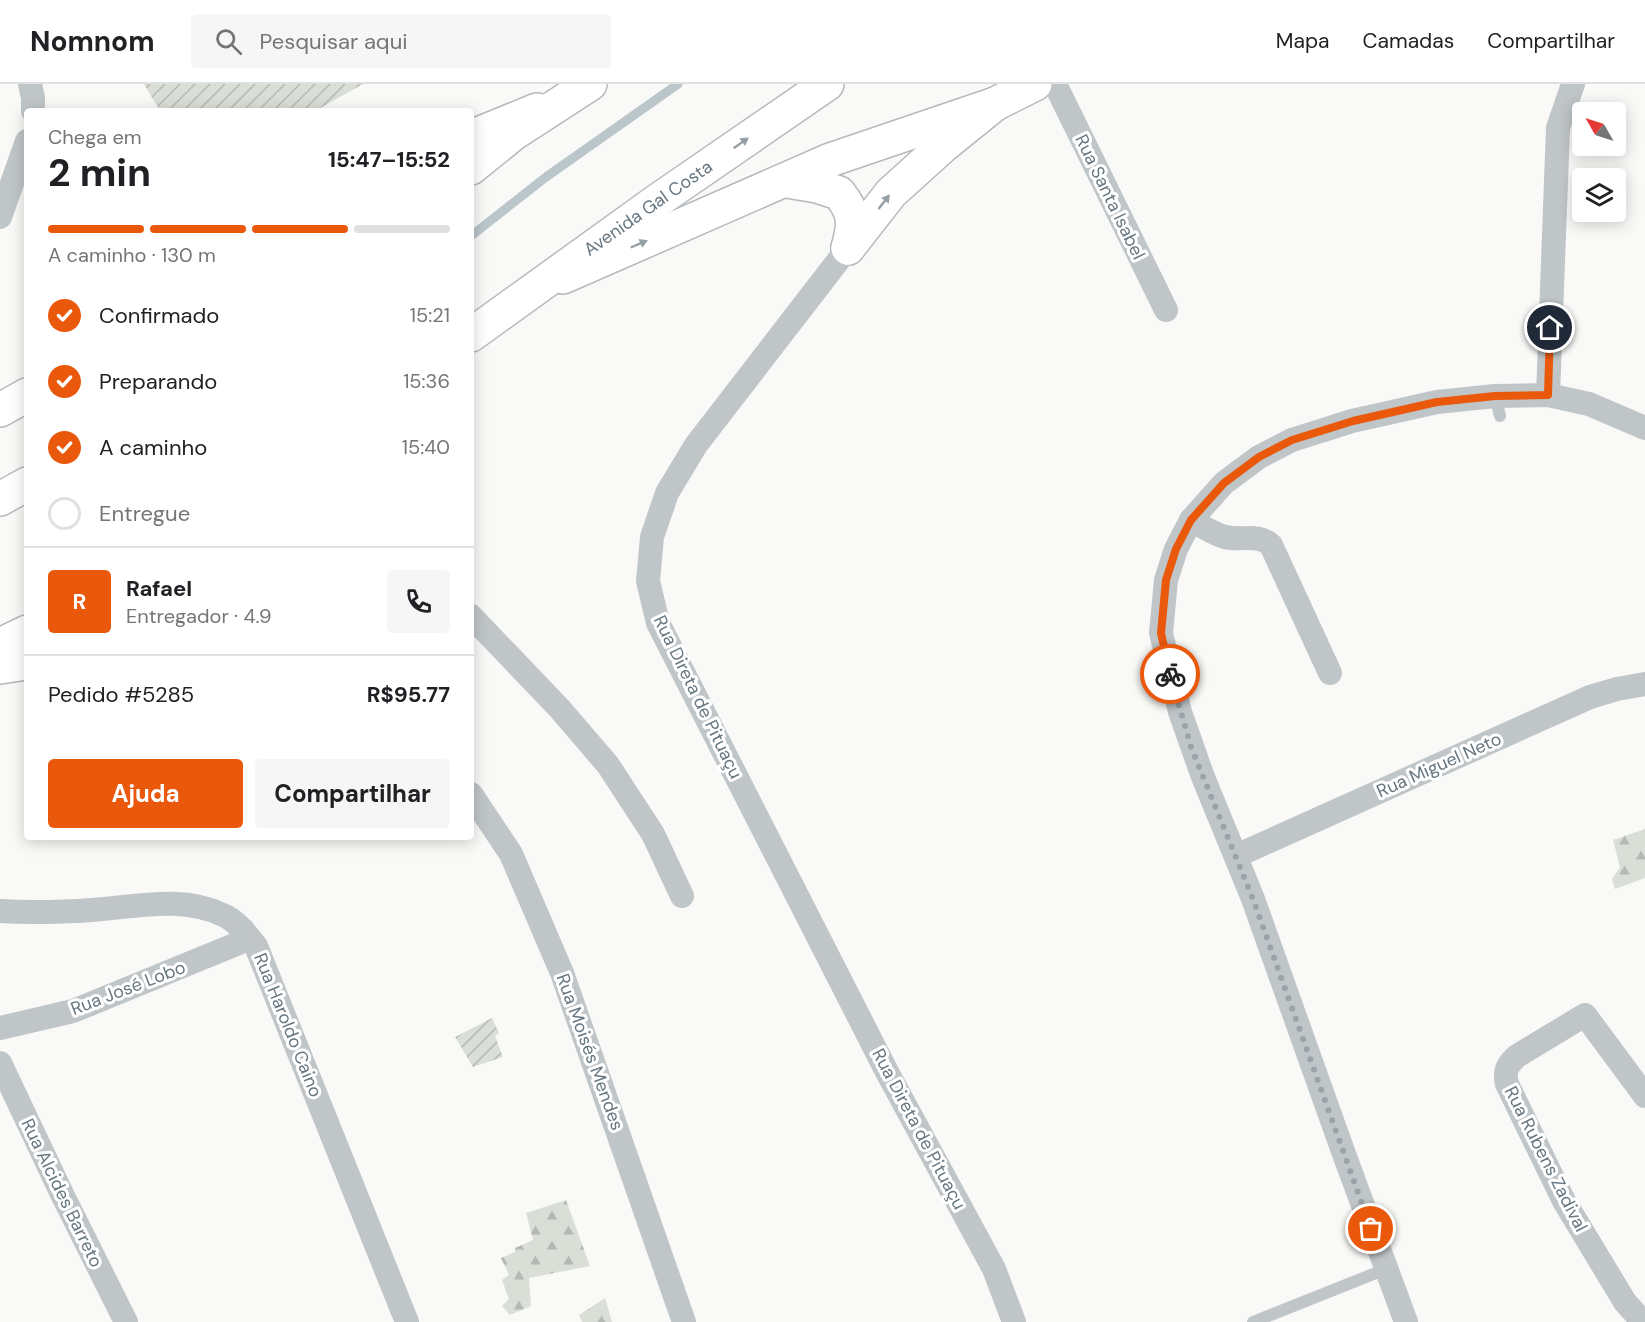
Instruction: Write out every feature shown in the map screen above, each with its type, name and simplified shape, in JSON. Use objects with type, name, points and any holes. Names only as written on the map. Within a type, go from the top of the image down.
[{"type":"street","points":[[30,84],[33,108]]},
{"type":"street","name":"Avenida Gal Costa","points":[[474,333],[528,292],[828,84]]},
{"type":"street","name":"Rua Direta de Pituaçu","points":[[1014,1322],[994,1269],[887,1072],[658,623],[648,581],[652,537],[667,493],[696,445],[848,248],[891,193],[943,146],[996,104],[1035,84]]},
{"type":"street","name":"Rua Santa Isabel","points":[[1055,84],[1166,310]]},
{"type":"street","points":[[1548,395],[1558,128],[1573,84]]},
{"type":"street","points":[[474,136],[581,90]]},
{"type":"street","points":[[474,166],[513,134],[581,90]]},
{"type":"street","points":[[528,292],[787,181],[830,160],[996,104]]},
{"type":"street","points":[[0,217],[24,149]]},
{"type":"street","points":[[787,181],[818,186],[839,193],[852,215],[854,228],[848,248]]},
{"type":"street","points":[[1406,1322],[1300,1033],[1282,977],[1191,747],[1161,633],[1166,580],[1176,549],[1191,520],[1224,483],[1259,457],[1292,440],[1353,421],[1437,402],[1497,406],[1548,395],[1590,404],[1645,428]]},
{"type":"street","points":[[0,410],[24,397]]},
{"type":"street","points":[[0,499],[24,486]]},
{"type":"street","points":[[1191,520],[1226,537],[1257,538],[1271,545],[1330,673]]},
{"type":"street","points":[[474,619],[560,709],[608,765],[652,834],[682,896]]},
{"type":"street","points":[[0,645],[24,633]]},
{"type":"street","points":[[0,667],[24,663]]},
{"type":"street","name":"Rua Miguel Neto","points":[[1236,856],[1590,697],[1645,684]]},
{"type":"street","name":"Rua Moisés Mendes","points":[[474,798],[511,854],[562,973],[684,1322]]},
{"type":"street","name":"Rua Haroldo Caino","points":[[0,911],[89,910],[161,903],[192,904],[225,915],[243,930],[256,946],[406,1322]]},
{"type":"street","name":"Rua José Lobo","points":[[0,1028],[73,1011],[126,988],[174,971],[239,943],[243,930]]},
{"type":"street","name":"Rua Rubens Zadival","points":[[1642,1322],[1625,1302],[1564,1201],[1504,1074],[1508,1063],[1517,1056],[1585,1015],[1645,1096]]},
{"type":"street","name":"Rua Alcides Barreto","points":[[0,1063],[126,1322]]},
{"type":"lane","points":[[1253,1322],[1386,1269]]},
{"type":"green space","points":[[144,84],[363,84],[320,108],[158,108]]},
{"type":"green space","points":[[1645,829],[1645,878],[1615,889],[1612,879],[1620,867],[1613,840]]},
{"type":"green space","points":[[492,1018],[499,1033],[495,1036],[503,1057],[473,1067],[455,1037]]},
{"type":"green space","points":[[566,1200],[590,1266],[529,1278],[531,1306],[510,1315],[502,1306],[509,1299],[502,1280],[509,1275],[501,1258],[515,1252],[515,1248],[533,1240],[526,1213]]},
{"type":"green space","points":[[605,1298],[612,1322],[582,1322],[579,1315]]},
{"type":"waterway","points":[[474,234],[546,177],[678,84]]},
{"type":"way so far","points":[[1170,674],[1191,747],[1253,899],[1371,1229]]},
{"type":"route","points":[[1170,674],[1161,633],[1166,580],[1176,549],[1191,520],[1224,483],[1259,457],[1292,440],[1353,421],[1437,402],[1495,396],[1548,395],[1550,328]]}]
